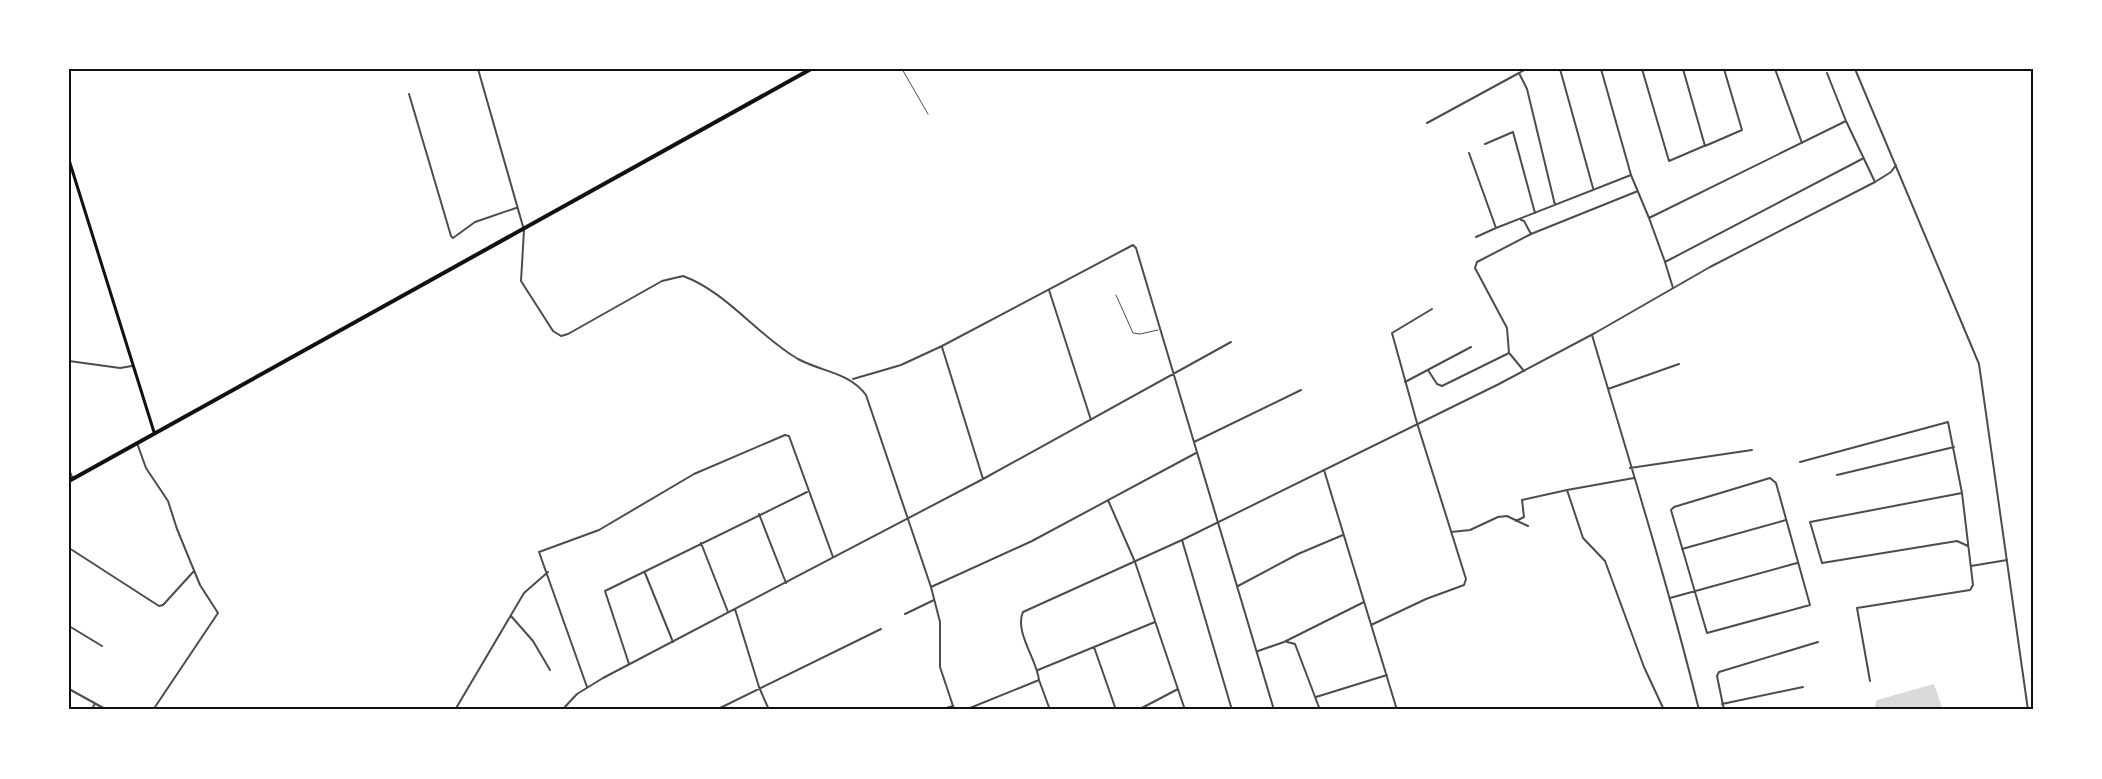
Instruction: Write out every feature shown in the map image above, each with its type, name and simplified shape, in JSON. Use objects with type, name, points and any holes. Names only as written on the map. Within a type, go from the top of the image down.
[{"type":"highway","points":[[71,480],[812,69]]},
{"type":"main road","points":[[69,160],[154,432]]},
{"type":"street","points":[[478,69],[524,230],[521,281],[553,331],[561,336],[568,334],[662,281],[683,276],[708,288],[791,355],[851,380],[860,387],[872,406],[931,587],[940,622],[940,667],[955,710]]},
{"type":"street","points":[[1426,123],[1526,69]]},
{"type":"street","points":[[1560,69],[1594,189]]},
{"type":"street","points":[[1601,69],[1631,175],[1649,218],[1673,288]]},
{"type":"street","points":[[1642,69],[1669,161],[1742,129],[1724,69]]},
{"type":"street","points":[[1683,69],[1705,146]]},
{"type":"street","points":[[1775,69],[1802,143]]},
{"type":"street","points":[[1855,69],[1979,364],[2028,710]]},
{"type":"street","points":[[1519,73],[1527,89],[1555,205]]},
{"type":"street","points":[[1827,74],[1862,159],[1875,182]]},
{"type":"street","points":[[409,94],[451,236],[453,238],[464,232],[475,222],[516,208]]},
{"type":"street","points":[[1649,218],[1846,121]]},
{"type":"street","points":[[1485,144],[1513,132],[1535,213]]},
{"type":"street","points":[[1469,153],[1496,228]]},
{"type":"street","points":[[1665,262],[1862,159]]},
{"type":"street","points":[[1050,710],[1024,634],[1020,617],[1023,612],[1182,540],[1524,370],[1673,288],[1875,182],[1891,172],[1896,165]]},
{"type":"street","points":[[1476,237],[1631,175]]},
{"type":"street","points":[[1524,370],[1509,353],[1507,328],[1475,265],[1531,234],[1597,205],[1638,191]]},
{"type":"street","points":[[1520,220],[1525,222],[1531,234]]},
{"type":"street","points":[[851,380],[901,365],[942,346],[1133,245],[1136,248],[1274,710]]},
{"type":"street","points":[[1049,290],[1091,420]]},
{"type":"street","points":[[1371,625],[1426,599],[1464,585],[1466,579],[1392,333],[1432,309]]},
{"type":"street","points":[[1592,334],[1670,598],[1699,710]]},
{"type":"street","points":[[562,710],[587,687],[983,479],[1231,342]]},
{"type":"street","points":[[942,346],[983,479]]},
{"type":"street","points":[[1406,382],[1471,347]]},
{"type":"street","points":[[1428,370],[1437,384],[1442,386],[1509,353]]},
{"type":"street","points":[[69,361],[120,368],[132,366]]},
{"type":"street","points":[[1608,389],[1679,364]]},
{"type":"street","points":[[1194,442],[1301,390]]},
{"type":"street","points":[[1800,462],[1947,422],[1950,424],[1974,583],[1970,590],[1857,608],[1870,681]]},
{"type":"street","points":[[587,687],[539,552],[599,530],[694,474],[785,435],[789,436],[833,557]]},
{"type":"street","points":[[137,442],[146,468],[168,501],[194,571],[218,613],[153,710]]},
{"type":"street","points":[[1837,475],[1954,447]]},
{"type":"street","points":[[1630,468],[1752,450]]},
{"type":"street","points":[[931,587],[1032,541],[1196,453]]},
{"type":"street","points":[[69,470],[71,480]]},
{"type":"street","points":[[1324,470],[1397,710]]},
{"type":"street","points":[[1516,521],[1524,517],[1522,500],[1634,478]]},
{"type":"street","points":[[1770,478],[1776,483],[1810,602],[1808,606],[1707,633],[1682,549],[1671,510],[1674,507],[1770,478]]},
{"type":"street","points":[[1567,490],[1583,538],[1605,561],[1644,667],[1664,710]]},
{"type":"street","points":[[629,664],[604,592],[608,588],[645,573],[808,491]]},
{"type":"street","points":[[1962,493],[1812,520],[1809,524],[1822,563],[1957,541],[1968,546]]},
{"type":"street","points":[[1108,500],[1135,562],[1185,710]]},
{"type":"street","points":[[759,514],[786,583]]},
{"type":"street","points":[[1451,532],[1470,530],[1498,517],[1507,516],[1528,526]]},
{"type":"street","points":[[1682,549],[1786,520]]},
{"type":"street","points":[[1238,586],[1298,554],[1343,535]]},
{"type":"street","points":[[1182,540],[1232,710]]},
{"type":"street","points":[[701,543],[728,612]]},
{"type":"street","points":[[69,548],[159,606],[163,606],[194,571]]},
{"type":"street","points":[[1971,566],[2007,560]]},
{"type":"street","points":[[1670,598],[1798,562]]},
{"type":"street","points":[[455,710],[524,593],[548,572]]},
{"type":"street","points":[[645,573],[673,642]]},
{"type":"street","points":[[905,614],[934,600]]},
{"type":"street","points":[[1258,651],[1284,642],[1364,602]]},
{"type":"street","points":[[735,609],[759,687],[769,710]]},
{"type":"street","points":[[511,616],[533,641],[550,670]]},
{"type":"street","points":[[1038,670],[1155,622]]},
{"type":"street","points":[[69,626],[102,646]]},
{"type":"street","points":[[716,710],[881,629]]},
{"type":"street","points":[[1284,642],[1295,644],[1320,710]]},
{"type":"street","points":[[1724,710],[1717,676],[1719,672],[1818,642]]},
{"type":"street","points":[[1094,647],[1116,710]]},
{"type":"street","points":[[1316,697],[1387,675]]},
{"type":"street","points":[[965,710],[1039,680]]},
{"type":"street","points":[[1722,704],[1803,687]]},
{"type":"street","points":[[69,689],[107,710]]},
{"type":"street","points":[[1138,710],[1178,689]]},
{"type":"street","points":[[91,710],[95,704]]},
{"type":"street","points":[[940,710],[953,706]]},
{"type":"lane","points":[[902,69],[928,114]]},
{"type":"lane","points":[[1116,295],[1133,333],[1140,334],[1159,329]]},
{"type":"shaded area","points":[[1934,684],[1943,710],[1874,710],[1877,700]]}]
